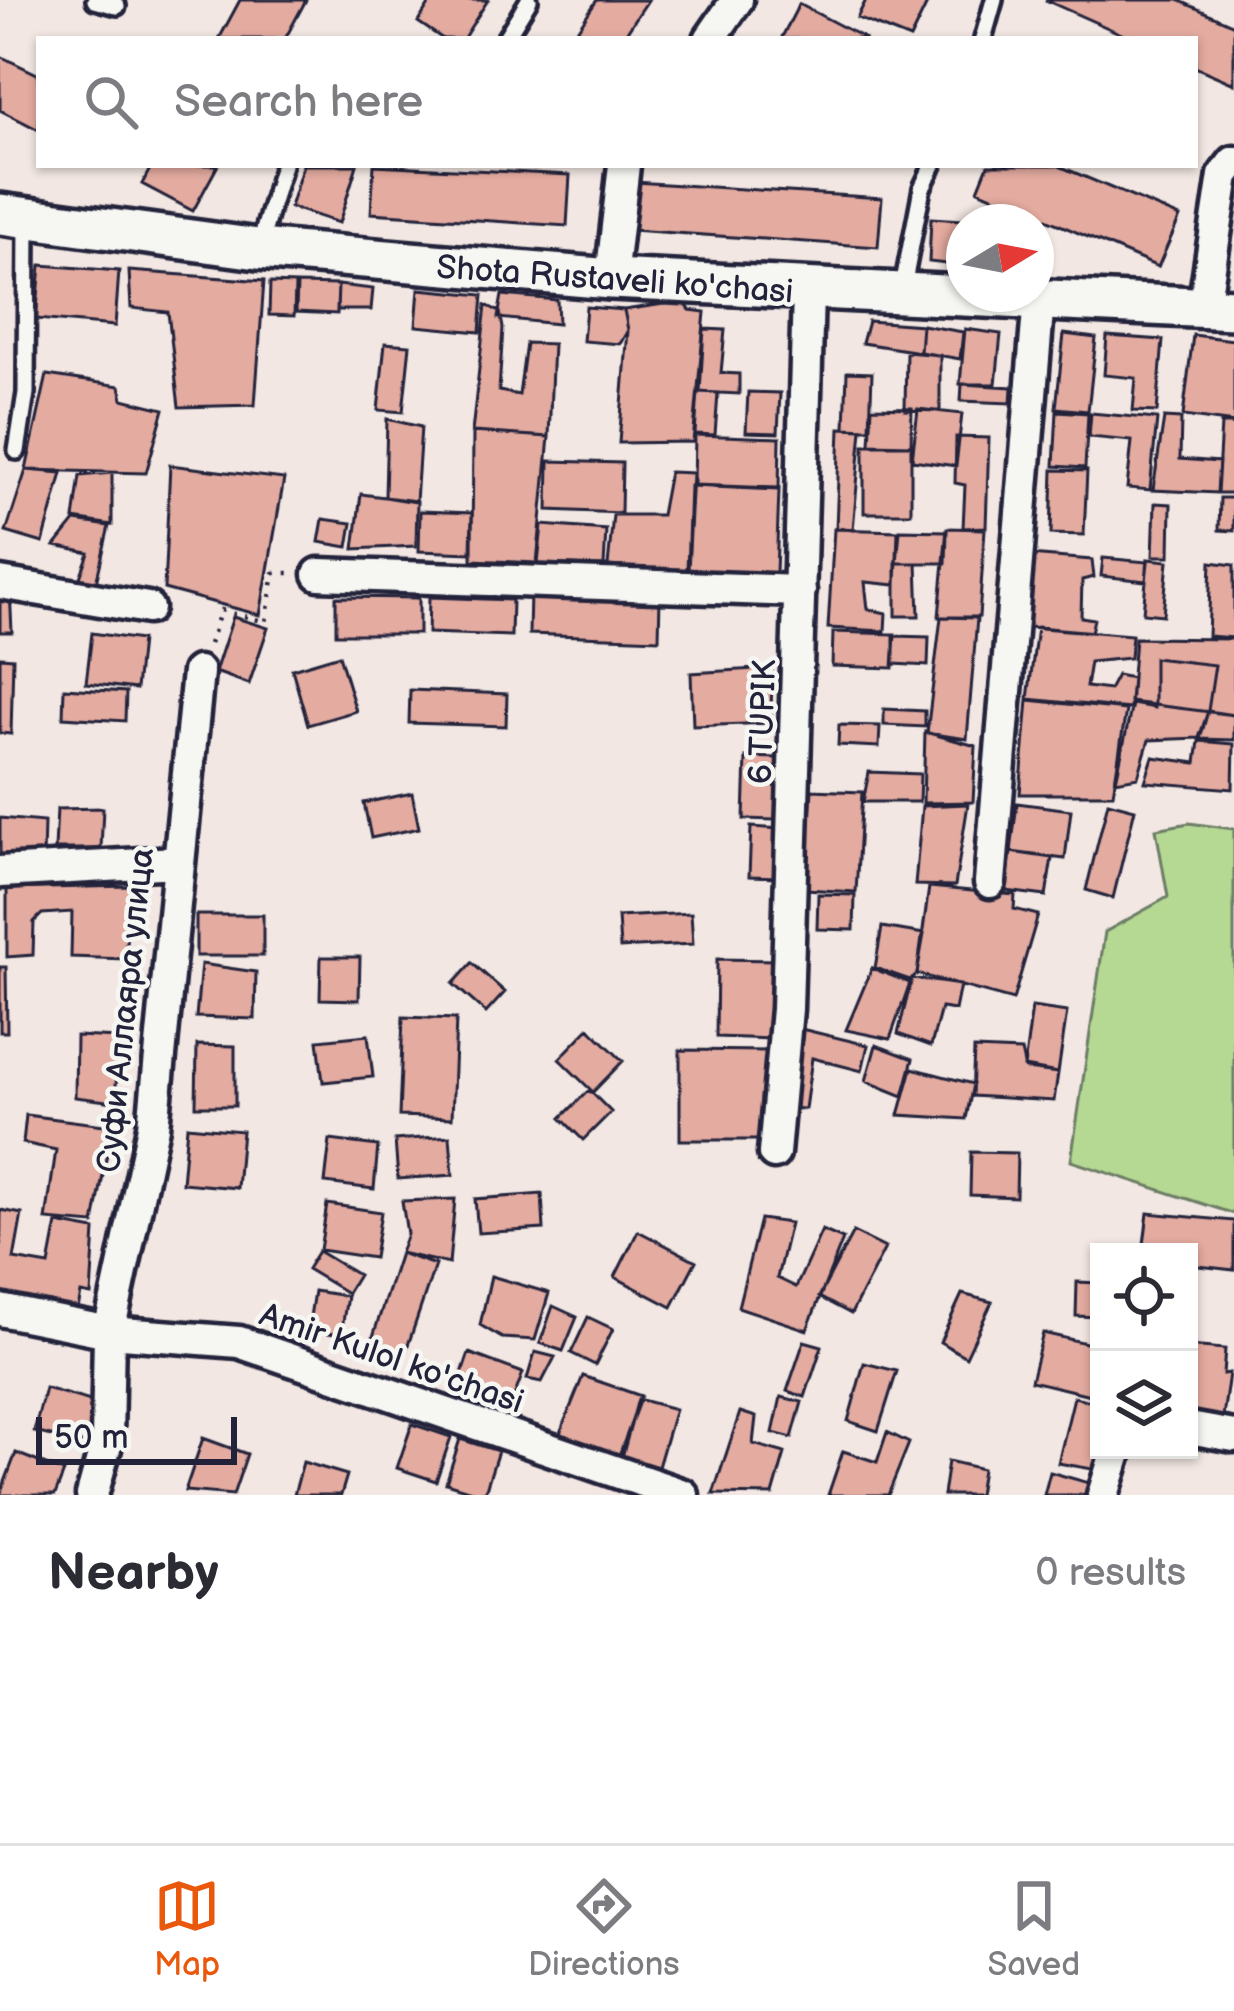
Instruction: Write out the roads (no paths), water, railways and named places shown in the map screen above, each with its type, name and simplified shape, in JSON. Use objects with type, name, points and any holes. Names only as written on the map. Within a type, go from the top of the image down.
[{"type":"street","points":[[712,36],[737,0]]},
{"type":"street","points":[[1219,308],[1224,175],[1234,163]]},
{"type":"street","points":[[611,279],[624,168]]},
{"type":"street","name":"Shota Rustaveli ko'chasi","points":[[13,217],[258,249],[611,279],[946,297]]},
{"type":"street","name":"6 TUPIK","points":[[774,1153],[787,1009],[808,292]]},
{"type":"street","name":"Shota Rustaveli ko'chasi","points":[[1054,300],[1219,308]]},
{"type":"street","points":[[990,882],[1038,312]]},
{"type":"street","points":[[319,574],[800,591]]},
{"type":"street","points":[[0,583],[148,608]]},
{"type":"street","name":"Суфи Аллаяра улица","points":[[92,1495],[107,1441],[109,1332],[153,1127],[198,672]]},
{"type":"street","points":[[0,872],[176,862]]},
{"type":"street","name":"Amir Kulol ko'chasi","points":[[0,1310],[109,1332],[238,1342],[683,1495]]},
{"type":"street","points":[[1198,1430],[1234,1436]]},
{"type":"street","points":[[1103,1495],[1114,1459]]},
{"type":"lane","points":[[95,0],[117,6]]},
{"type":"lane","points":[[507,36],[529,0]]},
{"type":"lane","points":[[984,36],[994,0]]},
{"type":"lane","points":[[258,249],[282,168]]},
{"type":"lane","points":[[901,296],[922,188],[932,168]]},
{"type":"lane","points":[[13,217],[26,393],[17,451]]}]
